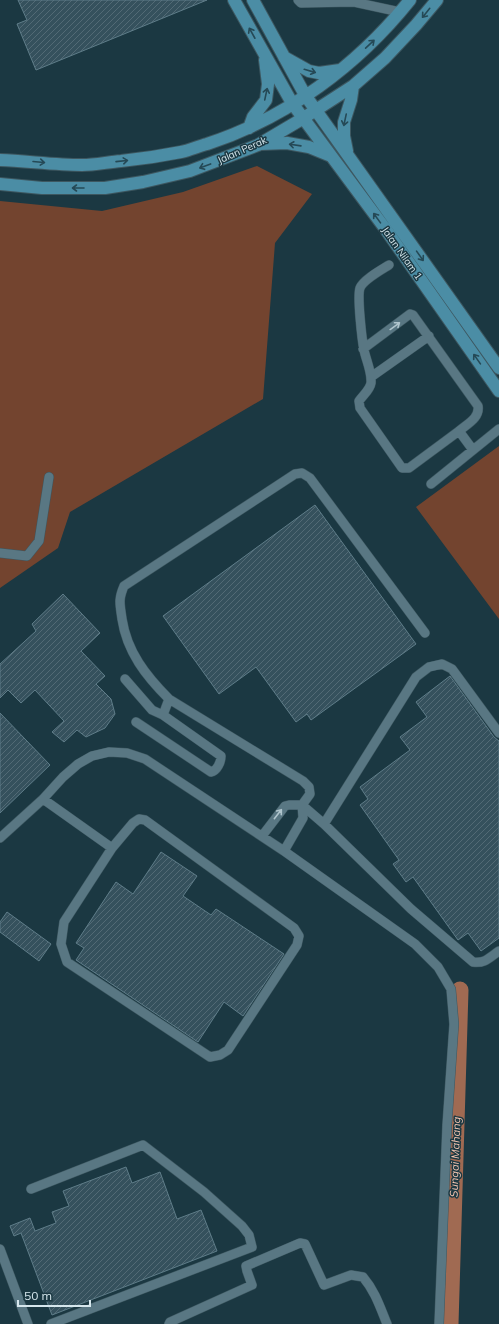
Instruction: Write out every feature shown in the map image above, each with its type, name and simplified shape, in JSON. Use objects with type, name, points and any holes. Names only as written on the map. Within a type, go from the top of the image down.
[{"type":"main road","name":"Jalan Nilam 1","points":[[234,0],[292,103],[388,233],[499,391]]},
{"type":"main road","name":"Jalan Nilam 1","points":[[253,0],[305,95],[499,368]]},
{"type":"main road","name":"Jalan Perak","points":[[0,160],[83,165],[182,152],[219,140],[249,128],[320,86],[371,43],[410,0]]},
{"type":"main road","name":"Jalan Perak","points":[[0,184],[42,188],[105,188],[143,182],[190,171],[258,144],[303,118],[353,86],[385,58],[437,0]]},
{"type":"main road","points":[[249,128],[253,117],[266,100],[268,84],[264,54]]},
{"type":"main road","points":[[284,56],[309,71],[319,73],[340,70]]},
{"type":"main road","points":[[347,154],[344,136],[344,122],[351,100],[353,86]]},
{"type":"main road","points":[[258,144],[287,143],[309,146],[331,156]]},
{"type":"street","points":[[298,0],[301,3],[354,2],[400,12]]},
{"type":"street","points":[[363,349],[410,314],[413,315],[478,406],[479,412],[477,416],[409,468],[402,468],[360,408],[359,401],[371,383],[371,377],[363,349],[359,298],[360,288],[367,280],[389,265]]},
{"type":"street","points":[[371,377],[429,336]]},
{"type":"street","points":[[431,484],[499,429]]},
{"type":"street","points":[[459,431],[473,450]]},
{"type":"street","points":[[302,804],[310,794],[309,788],[303,782],[169,700],[157,688],[130,650],[124,629],[121,609],[120,597],[124,586],[295,474],[302,472],[310,478],[425,633]]},
{"type":"street","points":[[0,554],[27,556],[39,541],[49,477]]},
{"type":"street","points":[[324,824],[416,677],[429,667],[442,664],[452,669],[499,733]]},
{"type":"street","points":[[125,679],[152,710],[163,715],[219,754],[221,759],[216,770],[211,772],[136,722]]},
{"type":"street","points":[[163,715],[169,700]]},
{"type":"street","points":[[0,838],[44,799],[63,776],[78,764],[92,756],[109,752],[127,753],[145,759],[284,851],[416,944],[438,967],[451,989],[454,1024],[439,1324]]},
{"type":"street","points":[[44,799],[112,848]]},
{"type":"street","points":[[284,851],[303,818],[304,813],[302,804]]},
{"type":"street","points":[[262,836],[285,806],[302,804],[411,909],[473,962],[480,963],[499,951]]},
{"type":"street","points":[[139,819],[145,820],[294,928],[299,936],[297,945],[228,1050],[220,1055],[210,1057],[67,962],[61,944],[64,922],[112,848],[133,823],[139,819]]},
{"type":"street","points":[[31,1189],[143,1146],[204,1192],[242,1226],[249,1235],[252,1247],[51,1324]]},
{"type":"street","points":[[169,1324],[170,1322],[252,1285],[246,1266],[300,1243],[305,1244],[324,1285],[351,1275],[363,1277],[376,1296],[387,1324]]},
{"type":"street","points":[[0,1249],[4,1272],[28,1324]]},
{"type":"shaded area","points":[[257,166],[312,194],[275,243],[263,399],[70,512],[58,548],[0,588],[0,201],[102,211],[183,192]]},
{"type":"shaded area","points":[[499,446],[499,619],[416,507]]},
{"type":"building","points":[[18,0],[207,0],[36,70],[17,24],[27,20]]},
{"type":"building","points":[[315,505],[416,644],[311,720],[307,714],[296,722],[256,667],[219,694],[163,616]]},
{"type":"building","points":[[63,594],[100,633],[81,651],[105,676],[96,684],[111,699],[115,714],[105,728],[86,737],[77,730],[64,742],[52,732],[64,721],[35,690],[21,703],[8,690],[0,698],[0,664],[36,631],[32,624]]},
{"type":"building","points":[[450,676],[494,737],[499,741],[499,938],[481,951],[468,933],[458,940],[413,877],[406,882],[393,864],[399,860],[360,805],[368,799],[360,787],[410,750],[400,737],[427,717],[416,702]]},
{"type":"building","points":[[0,713],[50,765],[0,813]]},
{"type":"building","points":[[161,852],[197,876],[183,896],[211,915],[216,909],[284,954],[243,1016],[224,1002],[198,1042],[76,960],[84,948],[76,943],[116,882],[133,894]]},
{"type":"building","points":[[7,912],[51,944],[39,961],[0,932],[0,922]]},
{"type":"building","points":[[126,1167],[132,1183],[160,1172],[177,1219],[201,1210],[217,1251],[52,1315],[21,1233],[14,1236],[10,1226],[30,1218],[35,1231],[56,1223],[52,1212],[69,1206],[63,1191]]},
{"type":"waterway","name":"Sungai Mahang","points":[[450,1324],[460,990]]}]
